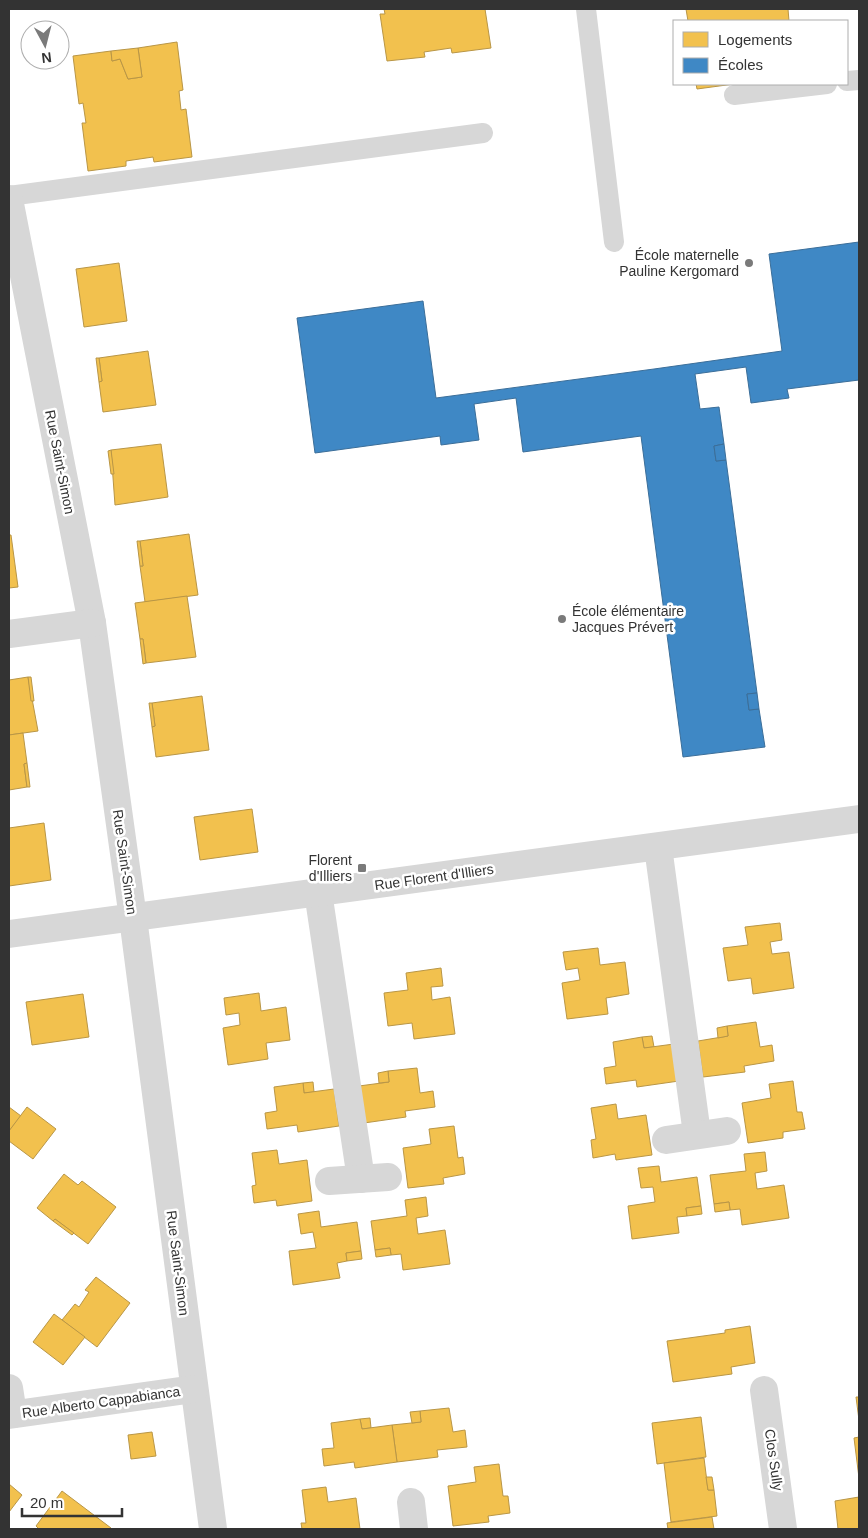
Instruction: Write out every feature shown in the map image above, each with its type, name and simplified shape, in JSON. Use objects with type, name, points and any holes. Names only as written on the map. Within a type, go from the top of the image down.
[{"type":"street","name":"Rue Saint-Simon","points":[[9,198],[92,623],[133,918],[212,1529]]},
{"type":"street","points":[[9,634],[92,623]]},
{"type":"street","name":"Rue Florent d'Illiers","points":[[9,934],[859,819]]},
{"type":"street","points":[[658,847],[697,1134]]},
{"type":"street","points":[[318,892],[361,1179]]},
{"type":"street","points":[[666,1140],[727,1131]]},
{"type":"street","points":[[329,1181],[388,1177]]},
{"type":"street","name":"Rue Alberto Cappabianca","points":[[10,1406],[194,1389]]},
{"type":"street","name":"Clos Sully","points":[[764,1390],[784,1529]]},
{"type":"street","points":[[411,1502],[414,1529]]},
{"type":"lane","points":[[586,9],[614,242]]},
{"type":"lane","points":[[734,95],[819,85]]},
{"type":"lane","points":[[9,198],[483,133]]},
{"type":"building: Logements","points":[[384,9],[485,9],[491,48],[452,53],[451,48],[424,52],[425,57],[387,61],[380,14],[385,14]]},
{"type":"building: Logements","points":[[686,9],[788,9],[789,20],[688,20]]},
{"type":"building: Logements","points":[[177,42],[183,90],[179,91],[181,110],[186,109],[192,157],[154,162],[153,157],[126,161],[126,166],[88,171],[82,123],[86,123],[83,103],[79,104],[73,56],[111,51],[112,61],[120,59],[128,79],[142,77],[138,48]]},
{"type":"building: Logements","points":[[138,48],[142,77],[128,79],[120,59],[112,61],[111,51]]},
{"type":"building: Logements","points":[[696,85],[727,85],[697,89]]},
{"type":"building: Logements","points":[[119,263],[127,321],[84,327],[76,269]]},
{"type":"building: Logements","points":[[148,351],[156,405],[103,412],[99,382],[102,381],[99,358]]},
{"type":"building: Logements","points":[[96,358],[99,358],[102,381],[99,382]]},
{"type":"building: Logements","points":[[161,444],[168,497],[115,505],[111,450]]},
{"type":"building: Logements","points":[[111,450],[114,474],[111,474],[108,451]]},
{"type":"building: Logements","points":[[189,534],[198,595],[145,602],[140,566],[143,566],[140,541]]},
{"type":"building: Logements","points":[[9,535],[11,535],[18,587],[9,588]]},
{"type":"building: Logements","points":[[137,541],[140,541],[143,566],[140,566]]},
{"type":"building: Logements","points":[[187,596],[196,657],[146,663],[143,639],[140,639],[135,603]]},
{"type":"building: Logements","points":[[140,639],[143,639],[146,663],[143,664]]},
{"type":"building: Logements","points":[[28,677],[38,731],[9,735],[9,680]]},
{"type":"building: Logements","points":[[28,677],[31,677],[34,701],[31,701]]},
{"type":"building: Logements","points":[[202,696],[209,750],[156,757],[152,727],[155,726],[152,703]]},
{"type":"building: Logements","points":[[149,703],[152,703],[155,726],[152,727]]},
{"type":"building: Logements","points":[[23,733],[27,763],[24,764],[27,787],[9,790],[9,735]]},
{"type":"building: Logements","points":[[27,763],[30,787],[27,787],[24,764]]},
{"type":"building: Logements","points":[[252,809],[258,852],[200,860],[194,817]]},
{"type":"building: Logements","points":[[44,823],[51,880],[9,886],[9,828]]},
{"type":"building: Logements","points":[[780,923],[782,940],[770,942],[772,954],[789,952],[794,988],[753,994],[751,978],[728,981],[723,948],[748,945],[745,927]]},
{"type":"building: Logements","points":[[598,948],[600,965],[625,962],[629,994],[606,998],[608,1014],[567,1019],[562,983],[580,980],[578,968],[566,970],[563,952]]},
{"type":"building: Logements","points":[[441,968],[443,986],[431,987],[432,1000],[450,997],[455,1034],[414,1039],[412,1023],[388,1026],[384,993],[408,990],[406,973]]},
{"type":"building: Logements","points":[[259,993],[261,1011],[286,1007],[290,1040],[266,1043],[268,1059],[228,1065],[223,1028],[240,1025],[239,1013],[226,1015],[224,998]]},
{"type":"building: Logements","points":[[83,994],[89,1037],[32,1045],[26,1002]]},
{"type":"building: Logements","points":[[756,1022],[760,1047],[772,1045],[774,1061],[744,1066],[745,1072],[703,1077],[698,1041],[728,1036],[727,1026]]},
{"type":"building: Logements","points":[[727,1026],[728,1036],[718,1038],[717,1028]]},
{"type":"building: Logements","points":[[652,1036],[654,1047],[644,1048],[642,1037]]},
{"type":"building: Logements","points":[[642,1037],[644,1048],[674,1044],[679,1081],[637,1087],[636,1080],[606,1084],[604,1068],[616,1066],[613,1042]]},
{"type":"building: Logements","points":[[417,1068],[420,1093],[433,1091],[435,1107],[405,1111],[406,1117],[364,1123],[359,1086],[389,1082],[388,1071]]},
{"type":"building: Logements","points":[[388,1071],[389,1082],[379,1083],[378,1073]]},
{"type":"building: Logements","points":[[793,1081],[797,1112],[802,1112],[805,1129],[783,1132],[783,1138],[748,1143],[742,1103],[771,1098],[769,1084]]},
{"type":"building: Logements","points":[[313,1082],[314,1092],[304,1093],[303,1083]]},
{"type":"building: Logements","points":[[303,1083],[304,1093],[334,1089],[339,1126],[298,1132],[297,1125],[267,1129],[265,1113],[277,1111],[274,1087]]},
{"type":"building: Logements","points":[[616,1104],[618,1119],[646,1115],[652,1155],[616,1160],[615,1154],[593,1158],[591,1140],[596,1139],[591,1108]]},
{"type":"building: Logements","points":[[9,1107],[21,1116],[9,1131]]},
{"type":"building: Logements","points":[[27,1107],[56,1129],[33,1159],[9,1141],[9,1131]]},
{"type":"building: Logements","points":[[454,1126],[458,1158],[463,1157],[465,1174],[443,1178],[444,1184],[408,1188],[403,1148],[431,1144],[429,1129]]},
{"type":"building: Logements","points":[[277,1150],[279,1164],[307,1160],[312,1201],[277,1206],[276,1200],[254,1203],[252,1186],[256,1185],[252,1153]]},
{"type":"building: Logements","points":[[765,1152],[767,1171],[755,1173],[757,1189],[784,1185],[789,1218],[742,1225],[740,1209],[730,1210],[729,1202],[714,1204],[710,1175],[746,1171],[744,1154]]},
{"type":"building: Logements","points":[[659,1166],[661,1182],[697,1177],[701,1206],[686,1208],[687,1216],[677,1217],[679,1233],[632,1239],[628,1206],[655,1202],[653,1187],[641,1188],[638,1168]]},
{"type":"building: Logements","points":[[64,1174],[78,1185],[82,1181],[116,1207],[88,1244],[37,1208]]},
{"type":"building: Logements","points":[[426,1197],[428,1216],[416,1218],[418,1234],[445,1230],[450,1264],[403,1270],[401,1254],[391,1255],[390,1248],[375,1250],[371,1221],[407,1216],[405,1200]]},
{"type":"building: Logements","points":[[729,1202],[730,1210],[715,1212],[714,1204]]},
{"type":"building: Logements","points":[[701,1206],[702,1214],[687,1216],[686,1208]]},
{"type":"building: Logements","points":[[319,1211],[321,1227],[357,1222],[361,1251],[346,1253],[347,1261],[337,1263],[340,1278],[293,1285],[289,1251],[316,1248],[313,1232],[301,1234],[298,1214]]},
{"type":"building: Logements","points":[[55,1219],[74,1233],[72,1235],[53,1221]]},
{"type":"building: Logements","points":[[390,1248],[391,1255],[376,1257],[375,1250]]},
{"type":"building: Logements","points":[[361,1251],[362,1259],[347,1261],[346,1253]]},
{"type":"building: Logements","points":[[96,1277],[130,1303],[97,1347],[62,1320],[75,1304],[79,1307],[89,1292],[85,1290]]},
{"type":"building: Logements","points":[[54,1314],[85,1337],[63,1365],[33,1342]]},
{"type":"building: Logements","points":[[750,1326],[755,1363],[731,1367],[732,1374],[673,1382],[667,1341],[725,1333],[725,1330]]},
{"type":"building: Logements","points":[[856,1397],[859,1397],[859,1420]]},
{"type":"building: Logements","points":[[449,1408],[453,1432],[465,1430],[467,1447],[437,1450],[438,1457],[397,1462],[392,1425],[421,1422],[420,1411]]},
{"type":"building: Logements","points":[[420,1411],[421,1422],[412,1423],[410,1412]]},
{"type":"building: Logements","points":[[701,1417],[706,1457],[657,1464],[652,1423]]},
{"type":"building: Logements","points":[[370,1418],[371,1428],[362,1429],[360,1419]]},
{"type":"building: Logements","points":[[360,1419],[362,1429],[392,1425],[397,1462],[355,1468],[354,1462],[324,1466],[322,1449],[334,1448],[331,1423]]},
{"type":"building: Logements","points":[[152,1432],[156,1456],[131,1459],[128,1435]]},
{"type":"building: Logements","points":[[859,1437],[859,1478],[854,1438]]},
{"type":"building: Logements","points":[[704,1458],[708,1490],[714,1490],[717,1516],[671,1522],[664,1463]]},
{"type":"building: Logements","points":[[499,1464],[503,1496],[508,1496],[510,1513],[488,1516],[489,1522],[453,1526],[448,1486],[476,1482],[474,1467]]},
{"type":"building: Logements","points":[[706,1477],[712,1477],[714,1490],[708,1490]]},
{"type":"building: Logements","points":[[9,1484],[22,1495],[9,1512]]},
{"type":"building: Logements","points":[[326,1487],[328,1502],[356,1498],[360,1529],[302,1529],[301,1523],[306,1523],[302,1490]]},
{"type":"building: Logements","points":[[62,1491],[111,1528],[39,1529],[36,1526]]},
{"type":"building: Logements","points":[[859,1497],[859,1529],[838,1529],[835,1501]]},
{"type":"building: Logements","points":[[712,1517],[714,1529],[668,1529],[667,1523]]},
{"type":"building: Écoles","points":[[859,242],[859,380],[787,389],[789,398],[751,403],[746,367],[695,374],[700,409],[719,407],[724,444],[714,446],[716,461],[726,460],[757,693],[747,694],[749,710],[759,709],[765,747],[683,757],[641,436],[523,452],[516,398],[474,404],[479,440],[441,445],[440,436],[315,453],[297,318],[423,301],[436,398],[654,369],[782,351],[769,254]]},
{"type":"building: Écoles","points":[[724,444],[726,460],[716,461],[714,446]]},
{"type":"building: Écoles","points":[[757,693],[759,709],[749,710],[747,694]]},
{"type":"place","name":"École maternelle Pauline Kergomard","points":[[749,263]]},
{"type":"place","name":"École élémentaire Jacques Prévert","points":[[562,619]]},
{"type":"place","name":"Florent d'Illiers","points":[[362,868]]}]
